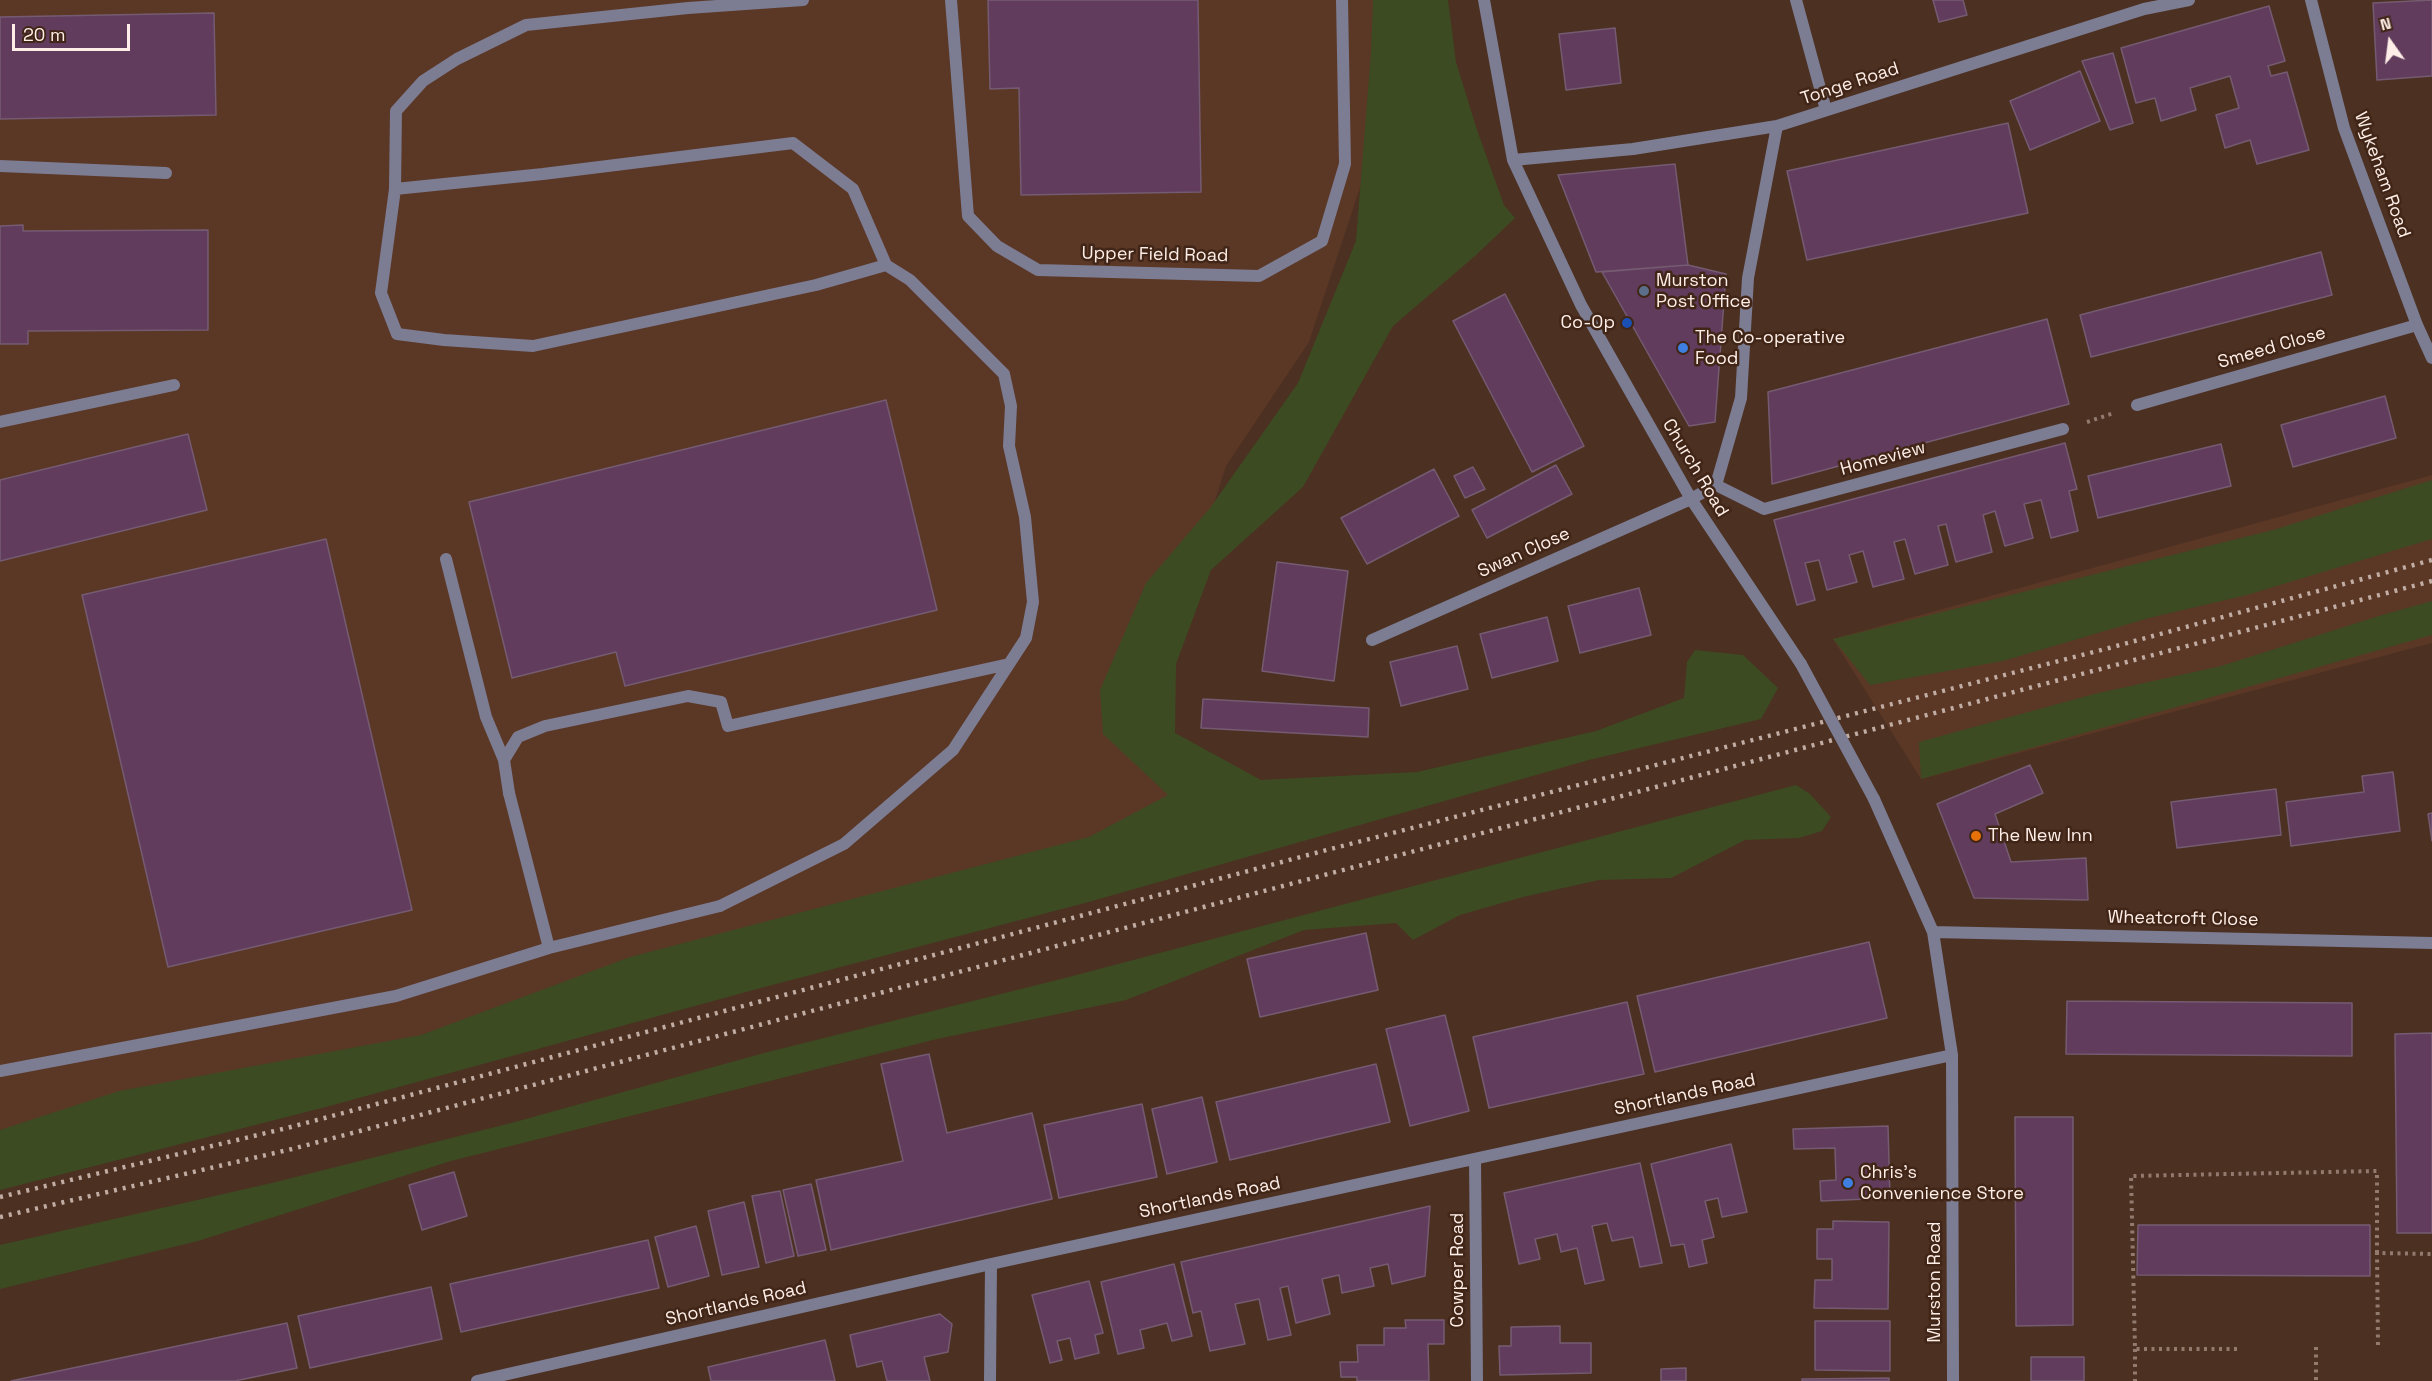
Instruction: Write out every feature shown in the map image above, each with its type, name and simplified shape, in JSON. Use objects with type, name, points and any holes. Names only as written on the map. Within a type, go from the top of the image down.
[{"type":"street","points":[[803,0],[688,8],[526,25],[457,59],[431,75],[396,111],[395,189],[381,293],[397,334],[444,340],[533,346],[816,285],[886,265]]},
{"type":"street","name":"Upper Field Road","points":[[951,0],[968,216],[997,246],[1038,270],[1259,276],[1322,241],[1345,164],[1342,0]]},
{"type":"street","name":"Church Road","points":[[1484,0],[1513,160],[1581,305],[1690,499],[1801,664],[1874,799],[1933,932]]},
{"type":"street","points":[[1796,0],[1826,110]]},
{"type":"street","name":"Tonge Road","points":[[1513,160],[1633,149],[1777,126],[2144,9],[2189,0]]},
{"type":"street","name":"Wykeham Road","points":[[2312,0],[2344,128],[2417,325],[2432,358]]},
{"type":"street","points":[[1716,486],[1742,398],[1748,278],[1777,126]]},
{"type":"street","points":[[0,1071],[396,996],[549,948],[720,906],[844,844],[953,750],[1026,638],[1033,602],[1024,517],[1009,446],[1011,406],[1004,374],[910,280],[886,265],[852,189],[793,143],[543,174],[395,189]]},
{"type":"street","points":[[0,166],[166,172]]},
{"type":"street","name":"Smeed Close","points":[[2137,405],[2417,325]]},
{"type":"street","points":[[0,422],[174,385]]},
{"type":"street","name":"Homeview","points":[[1716,486],[1764,509],[2063,429]]},
{"type":"street","name":"Swan Close","points":[[1372,640],[1716,486]]},
{"type":"street","points":[[446,559],[486,717],[504,760],[509,793],[549,948]]},
{"type":"street","points":[[504,760],[518,737],[545,726],[688,696],[721,702],[728,726],[1009,664]]},
{"type":"street","name":"Wheatcroft Close","points":[[1933,932],[2432,943]]},
{"type":"street","name":"Murston Road","points":[[1933,932],[1952,1054],[1953,1381]]},
{"type":"street","name":"Shortlands Road","points":[[477,1381],[520,1377],[991,1264],[1952,1054]]},
{"type":"street","name":"Cowper Road","points":[[1475,1159],[1477,1381]]},
{"type":"street","points":[[990,1381],[991,1264]]},
{"type":"path","points":[[2063,429],[2137,405]]},
{"type":"path","points":[[2135,1381],[2131,1176],[2377,1171],[2378,1346]]},
{"type":"path","points":[[2377,1253],[2432,1254]]},
{"type":"path","points":[[2316,1347],[2316,1381]]},
{"type":"path","points":[[2135,1349],[2236,1349]]},
{"type":"shaded area","points":[[0,0],[1417,0],[1417,15],[1309,342],[1226,466],[1152,699],[1187,867],[0,1166]]},
{"type":"shaded area","points":[[2432,475],[2432,643],[1921,779],[1833,639]]},
{"type":"green space","points":[[1373,0],[1448,0],[1456,62],[1504,205],[1515,218],[1475,256],[1393,326],[1303,487],[1211,570],[1176,664],[1175,733],[1261,780],[1417,772],[1596,731],[1684,698],[1687,662],[1695,650],[1743,655],[1778,688],[1761,719],[1589,760],[1085,903],[757,989],[322,1108],[0,1190],[0,1130],[119,1091],[421,1035],[630,957],[1089,837],[1168,795],[1103,734],[1100,690],[1146,583],[1210,508],[1298,383],[1356,241]]},
{"type":"green space","points":[[2432,480],[2432,539],[2247,595],[2149,618],[2003,661],[1870,685],[1833,639],[2273,530]]},
{"type":"green space","points":[[2432,601],[2432,635],[1921,779],[1919,742],[2094,694],[2221,666]]},
{"type":"green space","points":[[1796,785],[1810,794],[1831,817],[1822,831],[1799,838],[1745,840],[1671,878],[1599,880],[1523,897],[1460,915],[1413,940],[1396,923],[1304,930],[1126,1000],[937,1039],[451,1161],[198,1241],[0,1289],[0,1245],[276,1182],[515,1122],[764,1053],[1065,978]]},
{"type":"building","points":[[988,0],[1198,0],[1201,192],[1021,195],[1019,88],[990,89]]},
{"type":"building","points":[[1933,0],[1963,0],[1967,15],[1939,22]]},
{"type":"building","points":[[2432,0],[2432,76],[2377,80],[2373,3]]},
{"type":"building","points":[[2269,6],[2285,61],[2268,66],[2271,76],[2287,72],[2309,150],[2257,164],[2250,140],[2225,148],[2216,115],[2239,108],[2230,76],[2190,88],[2196,110],[2161,121],[2155,98],[2136,103],[2121,48]]},
{"type":"building","points":[[214,13],[216,115],[0,119],[0,17]]},
{"type":"building","points":[[1615,28],[1621,83],[1566,90],[1559,34]]},
{"type":"building","points":[[2113,53],[2133,123],[2110,130],[2082,61]]},
{"type":"building","points":[[2080,71],[2100,121],[2030,150],[2010,101]]},
{"type":"building","points":[[2008,123],[2028,213],[1807,260],[1787,171]]},
{"type":"building","points":[[1675,164],[1688,265],[1596,272],[1558,175]]},
{"type":"building","points":[[23,225],[23,231],[208,230],[208,330],[28,331],[28,344],[0,344],[0,226]]},
{"type":"building","points":[[2321,252],[2332,295],[2091,357],[2080,315]]},
{"type":"building","name":"The Co-operative Food","points":[[1688,265],[1726,274],[1715,422],[1689,426],[1602,272]]},
{"type":"building","points":[[1505,294],[1584,446],[1532,472],[1453,321]]},
{"type":"building","points":[[2047,319],[2069,404],[1772,484],[1768,392]]},
{"type":"building","points":[[2385,396],[2396,438],[2293,467],[2281,425]]},
{"type":"building","points":[[886,400],[937,610],[625,686],[616,652],[512,678],[469,502]]},
{"type":"building","points":[[188,434],[207,510],[0,561],[0,480]]},
{"type":"building","points":[[2065,443],[2077,489],[2069,491],[2078,531],[2051,538],[2041,500],[2024,504],[2033,538],[2005,546],[1995,511],[1983,515],[1992,552],[1956,562],[1946,524],[1938,526],[1948,565],[1915,574],[1905,539],[1894,542],[1904,579],[1873,587],[1863,551],[1849,555],[1857,582],[1827,590],[1819,560],[1805,563],[1815,600],[1797,605],[1774,520]]},
{"type":"building","points":[[2221,444],[2231,486],[2098,518],[2088,476]]},
{"type":"building","points":[[1556,465],[1572,494],[1487,538],[1472,510]]},
{"type":"building","points":[[1473,467],[1485,489],[1465,498],[1454,476]]},
{"type":"building","points":[[1434,469],[1459,516],[1367,564],[1341,518]]},
{"type":"building","points":[[326,539],[412,910],[168,967],[82,595]]},
{"type":"building","points":[[1277,562],[1348,571],[1334,681],[1262,671]]},
{"type":"building","points":[[1639,588],[1651,635],[1580,653],[1568,606]]},
{"type":"building","points":[[1547,617],[1558,661],[1492,678],[1480,634]]},
{"type":"building","points":[[1457,646],[1468,689],[1401,706],[1390,662]]},
{"type":"building","points":[[1203,699],[1369,708],[1368,737],[1201,728]]},
{"type":"building","name":"The New Inn","points":[[2030,765],[2043,793],[1995,814],[2011,862],[2086,858],[2088,900],[1974,898],[1937,804]]},
{"type":"building","points":[[2393,772],[2400,831],[2291,846],[2286,802],[2364,792],[2362,776]]},
{"type":"building","points":[[2276,789],[2281,835],[2177,848],[2171,802]]},
{"type":"building","points":[[2432,813],[2432,841],[2428,814]]},
{"type":"building","points":[[1366,933],[1378,990],[1260,1017],[1247,959]]},
{"type":"building","points":[[1869,942],[1887,1018],[1655,1072],[1637,996]]},
{"type":"building","points":[[2067,1001],[2352,1003],[2352,1056],[2066,1054]]},
{"type":"building","points":[[1627,1002],[1644,1074],[1489,1108],[1473,1037]]},
{"type":"building","points":[[1445,1015],[1469,1111],[1410,1126],[1386,1029]]},
{"type":"building","points":[[2432,1033],[2432,1233],[2397,1233],[2395,1034]]},
{"type":"building","points":[[929,1054],[947,1133],[1032,1113],[1052,1199],[831,1250],[816,1180],[903,1161],[881,1064]]},
{"type":"building","points":[[1376,1064],[1390,1122],[1230,1160],[1216,1102]]},
{"type":"building","points":[[1202,1097],[1217,1162],[1167,1174],[1152,1109]]},
{"type":"building","points":[[1142,1104],[1157,1177],[1059,1198],[1044,1125]]},
{"type":"building","points":[[2015,1117],[2073,1117],[2073,1325],[2016,1326]]},
{"type":"building","points":[[1888,1126],[1890,1198],[1821,1201],[1820,1181],[1836,1180],[1835,1148],[1794,1149],[1793,1129]]},
{"type":"building","points":[[1731,1144],[1747,1212],[1722,1217],[1718,1198],[1705,1201],[1714,1237],[1702,1240],[1707,1263],[1689,1267],[1684,1244],[1671,1246],[1651,1164]]},
{"type":"building","points":[[1640,1163],[1662,1263],[1640,1267],[1633,1237],[1612,1241],[1607,1223],[1592,1226],[1604,1280],[1585,1284],[1577,1248],[1561,1252],[1557,1234],[1535,1239],[1540,1259],[1519,1264],[1504,1193]]},
{"type":"building","points":[[454,1172],[467,1216],[422,1230],[409,1185]]},
{"type":"building","points":[[811,1184],[826,1250],[798,1256],[783,1190]]},
{"type":"building","points":[[780,1191],[794,1256],[766,1263],[752,1196]]},
{"type":"building","points":[[744,1202],[759,1267],[722,1275],[708,1211]]},
{"type":"building","points":[[1430,1206],[1425,1276],[1392,1284],[1388,1264],[1370,1268],[1374,1286],[1342,1293],[1339,1275],[1322,1279],[1330,1314],[1296,1323],[1288,1286],[1280,1288],[1291,1335],[1268,1340],[1259,1299],[1235,1304],[1245,1344],[1210,1351],[1201,1311],[1193,1313],[1181,1262]]},
{"type":"building","points":[[1833,1221],[1889,1222],[1888,1309],[1814,1308],[1815,1280],[1832,1280],[1832,1259],[1817,1259],[1817,1229],[1833,1229]]},
{"type":"building","points":[[2138,1225],[2370,1225],[2370,1276],[2137,1275]]},
{"type":"building","points":[[696,1226],[709,1276],[668,1287],[655,1237]]},
{"type":"building","points":[[648,1240],[659,1288],[461,1332],[450,1284]]},
{"type":"building","points":[[1174,1264],[1192,1336],[1172,1341],[1167,1323],[1140,1330],[1144,1348],[1118,1354],[1101,1282]]},
{"type":"building","points":[[1089,1281],[1103,1333],[1095,1335],[1099,1353],[1075,1359],[1070,1338],[1057,1341],[1062,1360],[1050,1363],[1032,1295]]},
{"type":"building","points":[[431,1287],[442,1339],[310,1368],[298,1316]]},
{"type":"building","points":[[940,1314],[952,1324],[948,1352],[924,1357],[930,1381],[887,1381],[882,1361],[857,1367],[850,1335]]},
{"type":"building","points":[[1405,1320],[1444,1320],[1444,1344],[1428,1344],[1429,1381],[1357,1381],[1357,1377],[1341,1377],[1340,1362],[1358,1362],[1357,1345],[1384,1345],[1384,1328],[1406,1328]]},
{"type":"building","points":[[1815,1321],[1890,1321],[1890,1371],[1815,1370]]},
{"type":"building","points":[[287,1323],[297,1368],[235,1381],[11,1381]]},
{"type":"building","points":[[1560,1326],[1560,1343],[1591,1343],[1591,1373],[1500,1375],[1499,1346],[1511,1346],[1511,1327]]},
{"type":"building","points":[[825,1340],[835,1381],[711,1381],[708,1367]]},
{"type":"building","points":[[2031,1357],[2084,1357],[2084,1381],[2031,1381]]},
{"type":"building","points":[[1686,1368],[1686,1381],[1661,1381],[1661,1369]]},
{"type":"building","points":[[1889,1378],[1889,1381],[1802,1381],[1802,1379]]},
{"type":"railway","points":[[0,1197],[287,1128],[1323,851],[2109,648],[2432,560]]},
{"type":"railway","points":[[0,1217],[292,1149],[2432,581]]},
{"type":"place","name":"Murston Post Office","points":[[1644,291]]},
{"type":"place","name":"Co-Op","points":[[1627,323]]},
{"type":"place","name":"The Co-operative Food","points":[[1683,348]]},
{"type":"place","name":"The New Inn","points":[[1976,836]]},
{"type":"place","name":"Chris's Convenience Store","points":[[1848,1183]]}]
